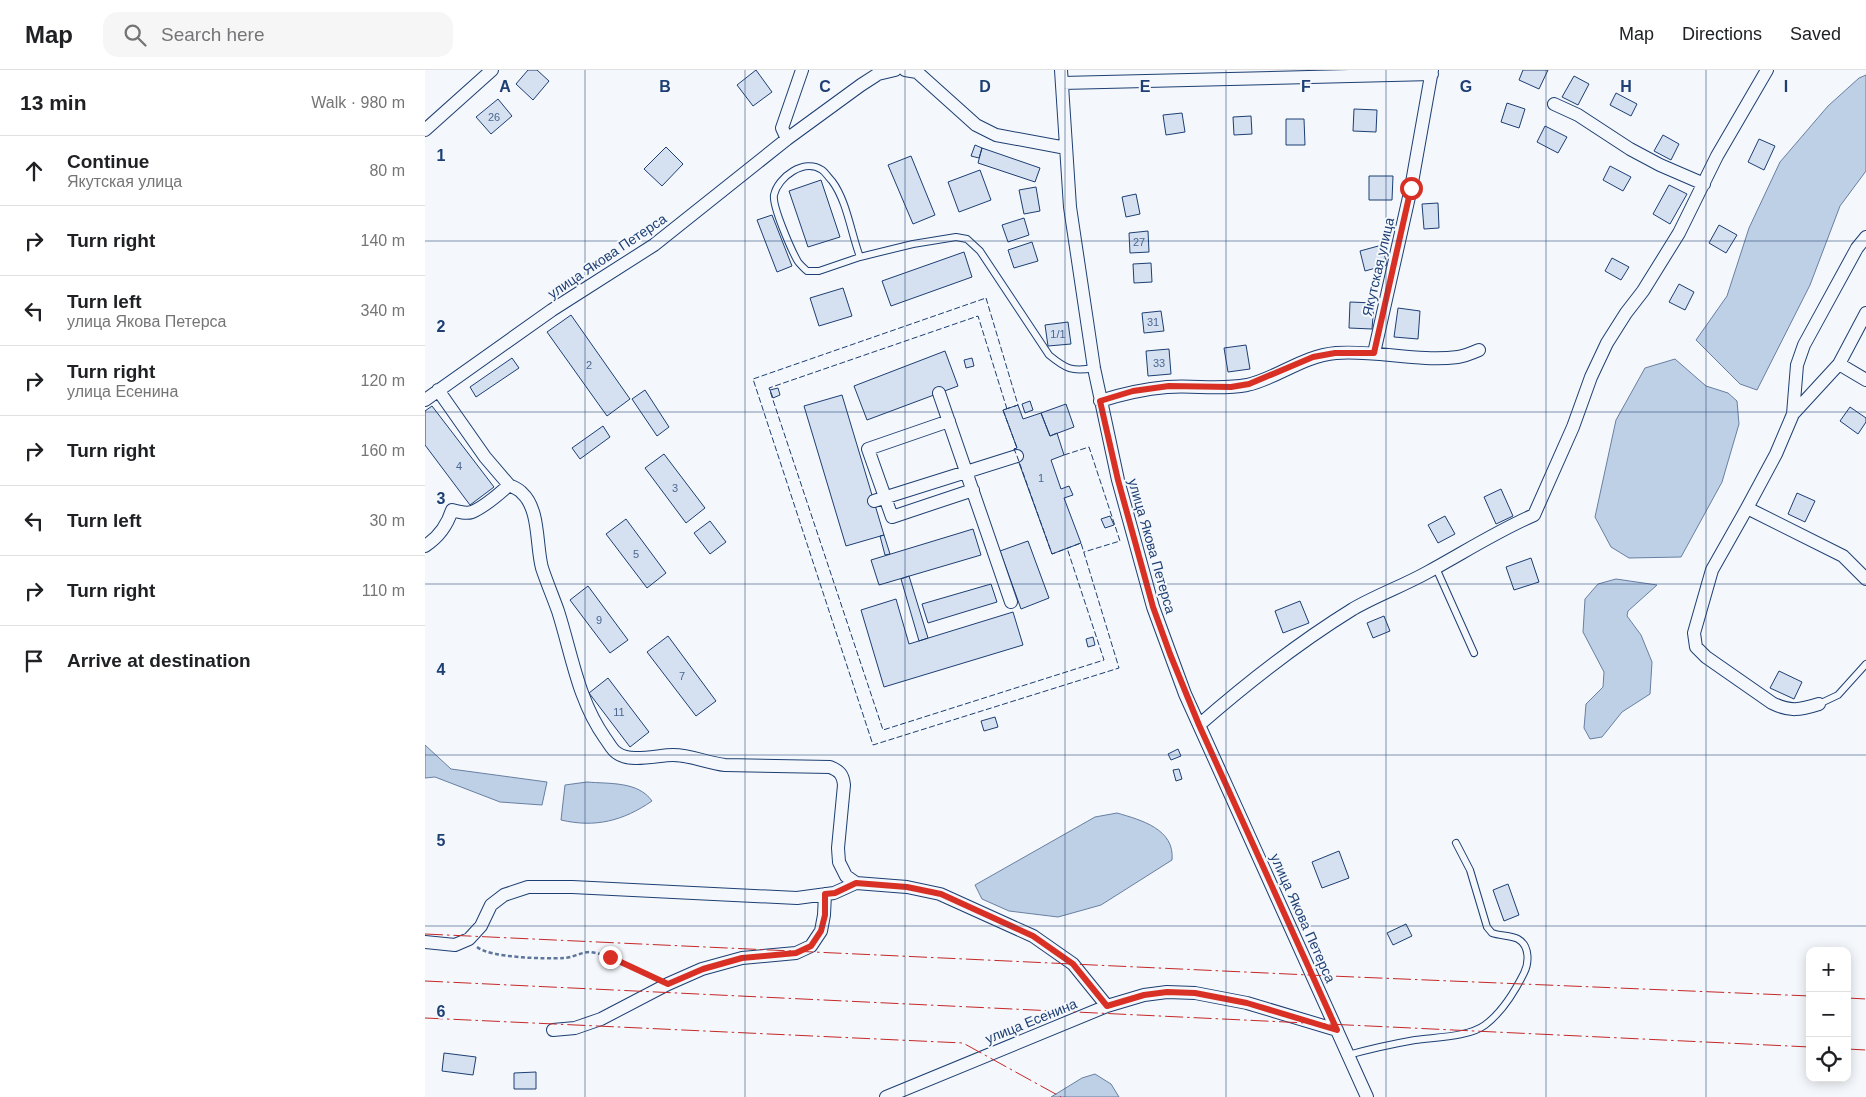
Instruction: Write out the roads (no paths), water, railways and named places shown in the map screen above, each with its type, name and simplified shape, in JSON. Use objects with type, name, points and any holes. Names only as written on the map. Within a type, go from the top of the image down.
[{"type":"street","points":[[425,130],[491,70]]},
{"type":"street","points":[[787,139],[782,128],[802,70]]},
{"type":"street","name":"улица Якова Петерса","points":[[425,400],[552,310],[654,245],[787,139],[861,85],[878,74],[895,70]]},
{"type":"street","points":[[905,70],[917,72],[976,125],[996,135],[1066,148]]},
{"type":"street","name":"улица Якова Петерса","points":[[1061,70],[1070,207],[1094,368],[1118,480],[1153,607],[1185,694],[1367,1097]]},
{"type":"street","points":[[1199,725],[1231,696],[1282,656],[1338,620],[1384,592],[1436,568],[1504,528],[1534,515],[1573,427],[1591,377],[1607,343],[1625,313],[1643,291],[1679,233],[1717,156],[1767,70]]},
{"type":"street","points":[[1062,84],[1432,72]]},
{"type":"street","name":"Якутская улица","points":[[1374,353],[1411,188],[1432,72]]},
{"type":"street","points":[[1553,104],[1578,115],[1630,149],[1660,165],[1704,184]]},
{"type":"street","points":[[1793,414],[1797,366],[1804,345],[1857,248],[1866,238]]},
{"type":"street","points":[[1819,704],[1801,710],[1783,709],[1772,703],[1707,656],[1697,647],[1694,633],[1712,570],[1747,508],[1793,414],[1839,364],[1866,313]]},
{"type":"street","points":[[1100,401],[1133,391],[1169,386],[1231,387],[1249,384],[1313,357],[1335,353],[1374,353],[1432,358],[1460,357],[1479,350]]},
{"type":"street","points":[[1839,364],[1866,380]]},
{"type":"street","points":[[438,390],[485,457],[509,485],[522,493],[530,504],[535,518],[542,568],[558,612],[585,704],[602,734],[617,754],[628,757],[673,755],[725,765],[830,767],[838,770],[843,776],[844,785],[838,848],[839,862],[846,876],[856,883]]},
{"type":"street","points":[[939,393],[1011,602]]},
{"type":"street","points":[[949,421],[868,450],[880,500],[893,517],[973,490]]},
{"type":"street","points":[[880,500],[1017,456]]},
{"type":"street","points":[[425,546],[436,539],[447,524],[452,510],[462,513],[472,512],[498,496],[509,485]]},
{"type":"street","points":[[1747,508],[1843,556],[1866,579]]},
{"type":"street","points":[[425,942],[455,945],[469,939],[481,926],[491,905],[504,895],[528,887],[601,888],[797,898],[835,893],[856,883],[907,887],[941,894],[1033,936],[1073,964],[1107,1006]]},
{"type":"street","points":[[553,1030],[575,1028],[601,1019],[668,984],[703,969],[742,958],[796,953],[811,946],[821,931],[825,915],[825,894]]},
{"type":"street","name":"улица Есенина","points":[[886,1097],[1107,1006],[1144,995],[1167,992],[1195,993],[1247,1003],[1337,1030]]},
{"type":"lane","points":[[859,257],[841,197],[832,182],[821,169],[805,166],[790,173],[778,185],[773,197],[776,212],[798,262],[807,271],[819,271],[859,257],[913,244],[956,237],[967,238],[980,251],[1049,355],[1064,367],[1078,371],[1094,368]]},
{"type":"lane","points":[[1436,568],[1474,653]]},
{"type":"lane","points":[[1819,704],[1838,695],[1866,664]]},
{"type":"lane","points":[[1348,1055],[1375,1047],[1467,1032],[1484,1026],[1498,1012],[1520,982],[1528,959],[1526,947],[1518,939],[1492,933],[1487,926],[1470,870],[1456,843]]},
{"type":"water","points":[[1866,75],[1866,171],[1840,206],[1810,285],[1757,390],[1740,384],[1696,340],[1727,296],[1749,228],[1780,162],[1828,106],[1859,78]]},
{"type":"water","points":[[1675,359],[1706,386],[1728,393],[1737,401],[1739,424],[1722,482],[1681,557],[1629,558],[1611,547],[1595,517],[1616,420],[1645,368]]},
{"type":"water","points":[[1616,579],[1657,585],[1628,611],[1627,616],[1641,635],[1652,662],[1650,694],[1622,712],[1602,737],[1590,739],[1584,728],[1586,704],[1603,687],[1604,672],[1583,632],[1585,599],[1598,584]]},
{"type":"water","points":[[425,745],[451,769],[547,782],[542,805],[500,802],[435,777],[425,778]]},
{"type":"water","points":[[587,782],[631,787],[639,790],[652,801],[630,814],[608,821],[585,823],[561,820],[565,785]]},
{"type":"water","points":[[1117,813],[1146,823],[1162,833],[1171,849],[1172,860],[1101,905],[1058,917],[1009,911],[982,899],[975,885],[1095,817]]},
{"type":"water","points":[[1095,1074],[1111,1084],[1119,1097],[1051,1097],[1082,1078]]}]
